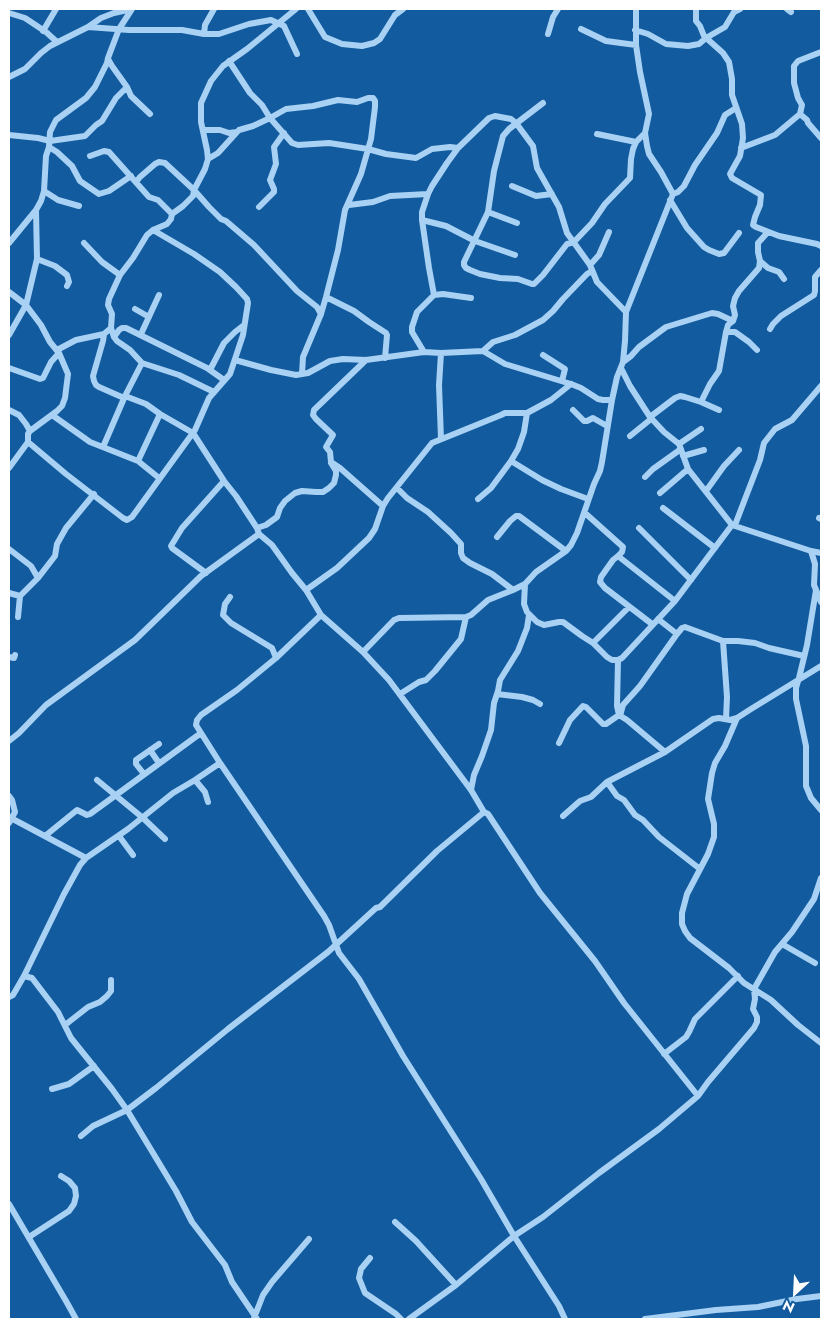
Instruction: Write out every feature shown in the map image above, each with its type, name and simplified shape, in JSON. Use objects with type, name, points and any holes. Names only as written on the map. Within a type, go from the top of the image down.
[{"type":"street","points":[[44,31],[56,9]]},
{"type":"street","points":[[102,9],[108,15]]},
{"type":"street","points":[[9,77],[25,69],[41,52],[57,42],[88,27],[101,18],[132,9]]},
{"type":"street","points":[[9,243],[41,201],[44,192],[46,156],[53,124],[67,110],[86,98],[107,64],[119,29],[132,9]]},
{"type":"street","points":[[204,34],[205,25],[214,9]]},
{"type":"street","points":[[214,392],[189,379],[142,363],[130,350],[117,341],[110,328],[112,314],[108,305],[109,299],[120,275],[147,235],[167,224],[172,214],[193,196],[208,160],[204,130],[201,122],[202,99],[211,81],[223,66],[296,9]]},
{"type":"street","points":[[308,9],[325,37],[342,44],[362,46],[374,43],[380,39],[395,15],[403,9]]},
{"type":"street","points":[[548,34],[558,9]]},
{"type":"street","points":[[636,9],[636,45],[649,114],[646,134],[649,154],[661,172],[687,228],[704,247],[719,254],[724,253],[739,233]]},
{"type":"street","points":[[696,9],[696,21],[701,31],[723,53],[729,62],[732,94],[742,124],[743,138],[740,156],[730,176],[761,195],[753,225],[779,236],[821,246]]},
{"type":"street","points":[[635,30],[674,46],[699,44],[725,27],[734,12],[740,9]]},
{"type":"street","points":[[9,13],[24,18],[57,42]]},
{"type":"street","points":[[88,27],[182,30],[204,34],[222,34],[264,20],[271,20],[279,22],[284,26],[297,54]]},
{"type":"street","points":[[581,29],[606,41],[636,45]]},
{"type":"street","points":[[742,148],[775,135],[800,114],[802,105],[794,82],[794,66],[798,61],[821,52]]},
{"type":"street","points":[[108,58],[131,96],[150,114]]},
{"type":"street","points":[[229,61],[250,94],[262,105],[270,118],[292,143],[298,145],[329,143],[416,158],[432,149],[458,148]]},
{"type":"street","points":[[49,144],[85,136],[102,121],[116,98],[127,87]]},
{"type":"street","points":[[208,160],[218,153],[239,130],[253,126],[286,109],[313,106],[331,101],[361,102],[366,98],[373,98],[375,100],[376,107],[371,139],[361,174],[349,205],[345,210],[338,250],[326,297],[303,357],[302,374]]},
{"type":"street","points":[[543,103],[509,129],[501,142],[494,171],[488,212],[464,262],[466,268],[480,274],[518,279],[532,284],[544,275],[567,244],[574,242],[592,223],[605,204],[630,178],[630,159],[636,142],[646,134]]},
{"type":"street","points":[[363,652],[394,620],[399,618],[466,617],[471,615],[488,600],[525,584],[536,572],[566,551],[574,540],[600,471],[612,400],[622,365],[626,333],[626,312],[672,197],[684,186],[717,133],[725,115],[736,108]]},
{"type":"street","points":[[800,114],[821,138]]},
{"type":"street","points":[[434,295],[428,268],[422,220],[422,212],[428,194],[458,148],[489,118],[495,116],[511,118],[533,146],[537,168],[559,207],[567,233],[591,268],[598,282],[626,312]]},
{"type":"street","points":[[204,130],[237,132]]},
{"type":"street","points":[[259,207],[274,192],[270,180],[276,164],[274,147],[284,133]]},
{"type":"street","points":[[597,134],[636,142]]},
{"type":"street","points":[[9,135],[38,138],[49,144],[72,166],[80,181],[99,194],[109,191],[131,176]]},
{"type":"street","points":[[90,156],[106,151],[115,158],[149,197],[158,200],[172,214]]},
{"type":"street","points":[[136,182],[155,164],[162,162],[168,166],[194,190],[209,208],[254,245],[297,291],[317,307],[321,314]]},
{"type":"street","points":[[512,186],[536,196],[552,194]]},
{"type":"street","points":[[44,192],[58,200],[79,206]]},
{"type":"street","points":[[349,205],[373,202],[390,196],[428,194]]},
{"type":"street","points":[[9,333],[26,306],[37,259],[36,210]]},
{"type":"street","points":[[488,212],[517,222]]},
{"type":"street","points":[[422,220],[446,226],[474,241],[515,255]]},
{"type":"street","points":[[28,442],[127,520],[135,512],[192,433],[206,403],[230,374],[243,335],[247,299],[220,272],[153,230]]},
{"type":"street","points":[[483,351],[493,342],[515,334],[543,320],[553,312],[587,274],[599,255],[609,232]]},
{"type":"street","points":[[701,402],[719,371],[728,325],[735,316],[734,298],[759,268],[758,243],[768,232]]},
{"type":"street","points":[[84,243],[102,262],[120,275]]},
{"type":"street","points":[[37,259],[54,266],[67,275],[69,282],[67,286]]},
{"type":"street","points":[[760,261],[768,268],[779,272],[784,279]]},
{"type":"street","points":[[770,329],[781,316],[814,295],[815,277],[821,270]]},
{"type":"street","points":[[9,292],[26,306],[41,324],[50,342],[58,352],[68,375],[63,403],[60,408],[30,431],[28,442],[9,468]]},
{"type":"street","points":[[424,352],[412,332],[417,312],[434,295],[443,294],[471,298]]},
{"type":"street","points":[[141,334],[159,295]]},
{"type":"street","points":[[326,297],[354,311],[386,332],[385,358]]},
{"type":"street","points":[[135,309],[149,317]]},
{"type":"street","points":[[622,365],[639,347],[666,328],[712,313],[733,321]]},
{"type":"street","points":[[210,370],[224,343],[244,326]]},
{"type":"street","points":[[9,368],[40,379],[43,378],[58,352],[76,340],[104,334],[110,328]]},
{"type":"street","points":[[114,337],[118,331],[126,328],[210,370],[224,380]]},
{"type":"street","points":[[726,332],[735,332],[750,342],[757,350]]},
{"type":"street","points":[[104,334],[93,376],[96,385],[146,404],[192,433],[258,531],[272,545],[306,590],[321,615],[363,652],[400,694],[471,790],[484,812],[488,814],[540,893],[595,960],[624,1003],[698,1096]]},
{"type":"street","points":[[235,360],[296,375],[308,373],[330,361],[343,359],[366,360],[424,352],[483,351],[505,364],[571,384],[598,399],[612,400]]},
{"type":"street","points":[[441,353],[439,385],[442,439]]},
{"type":"street","points":[[544,355],[566,369],[562,381]]},
{"type":"street","points":[[9,741],[46,706],[135,640],[206,573],[276,517],[285,501],[294,493],[302,491],[323,492],[334,483],[336,470],[331,462],[330,452],[326,447],[333,435],[313,413],[366,360]]},
{"type":"street","points":[[103,447],[142,363]]},
{"type":"street","points":[[622,365],[630,386],[651,418],[681,449],[688,469],[734,525],[811,551],[821,552]]},
{"type":"street","points":[[306,590],[337,568],[363,544],[375,528],[388,498],[432,443],[501,414],[527,414],[551,400],[571,384]]},
{"type":"street","points":[[525,584],[524,604],[529,615],[537,622],[544,625],[563,622],[593,643],[607,657],[612,660],[622,658],[675,601],[734,525],[760,460],[764,443],[775,429],[792,420],[821,386]]},
{"type":"street","points":[[630,436],[680,396],[719,410]]},
{"type":"street","points":[[9,410],[19,415],[30,431]]},
{"type":"street","points":[[573,410],[584,422],[593,418],[607,426]]},
{"type":"street","points":[[138,461],[160,414]]},
{"type":"street","points":[[478,499],[491,488],[518,449],[524,432],[527,414]]},
{"type":"street","points":[[52,415],[90,442],[138,461],[159,478]]},
{"type":"street","points":[[645,477],[681,449],[701,429]]},
{"type":"street","points":[[681,449],[704,450]]},
{"type":"street","points":[[706,491],[724,466],[739,450]]},
{"type":"street","points":[[511,461],[542,480],[588,499]]},
{"type":"street","points":[[331,462],[383,506]]},
{"type":"street","points":[[660,492],[688,469]]},
{"type":"street","points":[[206,573],[171,546],[182,528],[224,481]]},
{"type":"street","points":[[397,488],[451,533],[461,544],[463,558],[492,574],[514,590]]},
{"type":"street","points":[[18,617],[20,596],[38,578],[55,556],[57,544],[66,528],[94,494]]},
{"type":"street","points":[[663,508],[715,548]]},
{"type":"street","points":[[585,513],[623,547],[622,552],[613,560],[601,576],[600,582],[605,588],[652,624]]},
{"type":"street","points":[[497,537],[510,521],[519,516],[566,551]]},
{"type":"street","points":[[639,528],[691,580]]},
{"type":"street","points":[[9,549],[31,566],[38,578]]},
{"type":"street","points":[[811,551],[814,564],[814,585],[821,602]]},
{"type":"street","points":[[618,556],[675,601]]},
{"type":"street","points":[[816,590],[800,678],[796,688],[796,699],[806,746],[806,786],[811,798],[821,810]]},
{"type":"street","points":[[9,593],[20,596]]},
{"type":"street","points":[[230,597],[224,604],[223,615],[272,648],[276,658]]},
{"type":"street","points":[[593,643],[630,607]]},
{"type":"street","points":[[321,615],[276,658],[237,690],[201,715],[196,720],[196,725],[324,916],[339,953],[359,979],[403,1056],[481,1179],[565,1319]]},
{"type":"street","points":[[471,790],[474,775],[490,730],[500,680],[518,651],[527,628],[529,615]]},
{"type":"street","points":[[400,694],[426,680],[435,671],[461,639],[466,617]]},
{"type":"street","points":[[658,619],[677,634]]},
{"type":"street","points":[[559,743],[570,720],[583,706],[603,724],[620,715],[623,705],[640,686],[682,628],[685,627],[723,641],[755,643],[804,656]]},
{"type":"street","points":[[723,641],[727,698],[726,719]]},
{"type":"street","points":[[618,660],[617,706],[620,715],[665,752]]},
{"type":"street","points":[[563,816],[580,801],[591,797],[606,782],[665,752],[713,719],[737,718],[821,666]]},
{"type":"street","points":[[497,694],[522,697],[540,704]]},
{"type":"street","points":[[737,718],[726,746],[715,763],[712,773],[708,799],[715,830],[711,846],[687,894],[682,913],[682,924],[690,938],[738,976],[744,983],[770,1000],[821,1042]]},
{"type":"street","points":[[44,836],[74,812],[79,810],[90,814],[201,733]]},
{"type":"street","points":[[144,774],[135,762],[159,744]]},
{"type":"street","points":[[150,750],[159,763]]},
{"type":"street","points":[[9,997],[13,995],[24,976],[64,894],[86,858],[119,836],[173,793],[220,763]]},
{"type":"street","points":[[97,780],[165,839]]},
{"type":"street","points":[[195,780],[204,792],[208,802]]},
{"type":"street","points":[[606,782],[617,796],[624,800],[635,814],[664,841],[700,869]]},
{"type":"street","points":[[9,796],[15,812],[10,819],[86,858]]},
{"type":"street","points":[[81,1136],[93,1126],[127,1110],[267,1000],[336,944],[376,908],[380,907],[437,851],[484,812]]},
{"type":"street","points":[[119,836],[133,855]]},
{"type":"street","points":[[409,1319],[456,1284],[514,1236],[543,1217],[659,1129],[698,1096],[754,1028],[757,1022],[753,1009],[754,989],[775,952],[792,932],[814,899],[821,878]]},
{"type":"street","points":[[814,899],[821,903]]},
{"type":"street","points":[[782,944],[815,963]]},
{"type":"street","points":[[24,976],[32,978],[58,1012],[71,1038],[127,1110],[176,1191],[192,1222],[225,1265],[232,1282],[250,1306],[256,1318]]},
{"type":"street","points":[[664,1054],[686,1037],[695,1019],[738,976]]},
{"type":"street","points":[[65,1025],[88,1007],[100,1002],[107,996],[111,991],[111,980]]},
{"type":"street","points":[[52,1089],[69,1084],[94,1066]]},
{"type":"street","points":[[29,1237],[69,1211],[74,1204],[75,1188],[61,1176]]},
{"type":"street","points":[[9,1204],[76,1319]]},
{"type":"street","points":[[395,1222],[416,1241],[456,1284]]},
{"type":"street","points":[[256,1318],[263,1295],[309,1239]]},
{"type":"street","points":[[370,1258],[361,1269],[359,1278],[364,1294],[396,1314],[400,1319]]},
{"type":"street","points":[[645,1319],[758,1307],[821,1296]]}]
